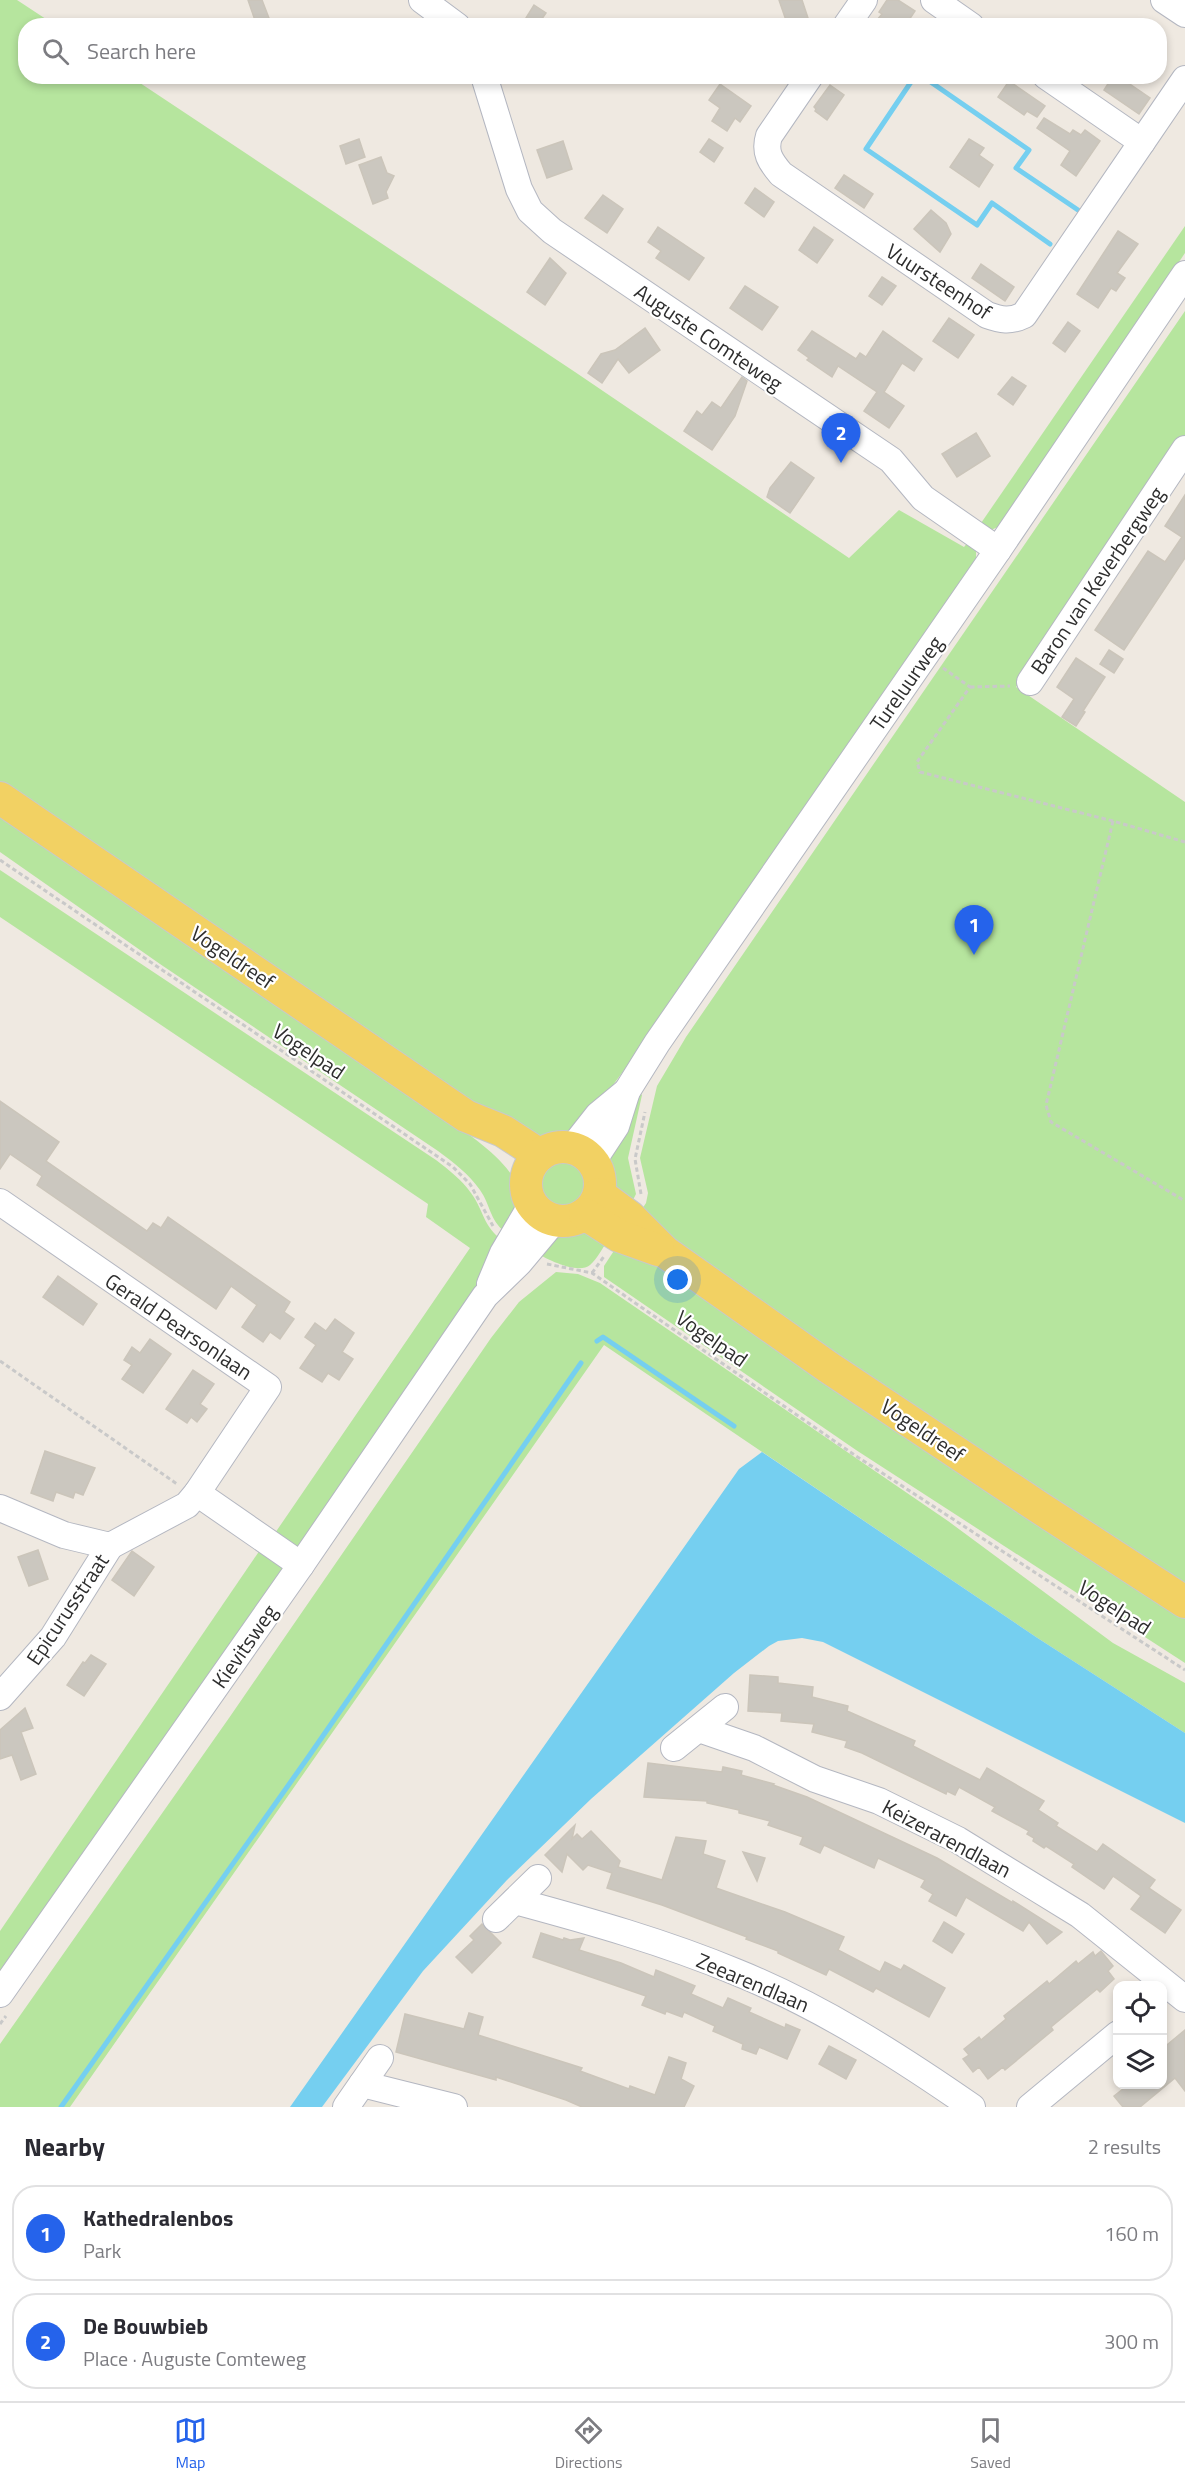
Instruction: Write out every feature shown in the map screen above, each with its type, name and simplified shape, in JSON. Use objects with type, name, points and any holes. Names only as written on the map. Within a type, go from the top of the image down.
[{"type":"main road","name":"Vogeldreef","points":[[0,798],[466,1116],[503,1131],[534,1164]]},
{"type":"main road","points":[[561,1146],[583,1154],[599,1172],[592,1204],[576,1219],[543,1212],[526,1184],[534,1164],[549,1149],[561,1146]]},
{"type":"main road","name":"Vogeldreef","points":[[592,1204],[665,1252],[828,1367],[1185,1602]]},
{"type":"street","points":[[422,0],[446,18]]},
{"type":"street","points":[[852,18],[864,0]]},
{"type":"street","points":[[934,0],[960,18]]},
{"type":"street","points":[[1164,0],[1185,14]]},
{"type":"street","name":"Vuursteenhof","points":[[805,84],[769,136],[766,147],[770,161],[781,174],[987,315],[1000,320],[1014,320],[1024,315],[1185,79]]},
{"type":"street","name":"Auguste Comteweg","points":[[486,84],[519,189],[531,211],[545,224],[891,460],[922,498],[998,550]]},
{"type":"street","points":[[1058,84],[1142,142]]},
{"type":"street","name":"Tureluurweg","points":[[583,1154],[598,1115],[637,1099],[663,1035],[998,550],[1185,274]]},
{"type":"street","name":"Baron van Keverbergweg","points":[[1030,682],[1185,449]]},
{"type":"street","name":"Gerald Pearsonlaan","points":[[0,1202],[268,1387],[197,1493]]},
{"type":"street","name":"Kievitsweg","points":[[0,1994],[301,1565],[543,1212]]},
{"type":"street","points":[[0,1508],[64,1535],[110,1546],[187,1504],[197,1493],[301,1565]]},
{"type":"street","name":"Epicurusstraat","points":[[0,1698],[53,1637],[110,1546]]},
{"type":"street","points":[[674,1748],[725,1707]]},
{"type":"street","name":"Keizerarendlaan","points":[[699,1729],[754,1748],[815,1779],[879,1801],[958,1840],[1080,1915],[1173,1995]]},
{"type":"street","points":[[496,1919],[538,1878]]},
{"type":"street","name":"Zeearendlaan","points":[[515,1902],[639,1936],[736,1972],[818,2010],[905,2060],[972,2107]]},
{"type":"street","points":[[1030,2107],[1117,2035]]},
{"type":"street","points":[[346,2107],[380,2058]]},
{"type":"street","points":[[362,2084],[454,2107]]},
{"type":"path","points":[[939,665],[970,687],[1025,685],[1030,682]]},
{"type":"path","points":[[970,687],[917,762],[921,772],[1113,821],[1185,842]]},
{"type":"path","points":[[1113,821],[1046,1105],[1051,1122],[1185,1202]]},
{"type":"path","name":"Vogelpad","points":[[0,860],[453,1167],[470,1184],[491,1224],[518,1247],[558,1268],[592,1273],[874,1468],[1185,1670]]},
{"type":"path","points":[[592,1273],[641,1202],[635,1158],[637,1099]]},
{"type":"path","points":[[0,1361],[187,1491],[197,1493]]},
{"type":"green space","points":[[0,0],[17,0],[44,18],[18,18],[18,84],[142,84],[575,372],[849,558],[899,510],[964,547],[970,540],[976,547],[976,560],[664,1016],[579,1131],[565,1137],[538,1140],[523,1137],[0,786]]},
{"type":"green space","points":[[1185,226],[1185,253],[1000,526],[991,530],[979,526]]},
{"type":"green space","points":[[1185,311],[1185,435],[1016,687],[1185,802],[1185,1592],[949,1436],[638,1215],[646,1203],[648,1193],[640,1158],[657,1086],[686,1037]]},
{"type":"green space","points":[[0,810],[444,1116],[481,1144],[506,1167],[515,1180],[519,1193],[518,1210],[504,1231],[493,1217],[476,1184],[444,1155],[160,964],[0,852]]},
{"type":"green space","points":[[0,870],[436,1160],[467,1188],[487,1224],[502,1240],[476,1289],[306,1545],[290,1547],[273,1536],[470,1248],[426,1217],[428,1204],[0,917]]},
{"type":"green space","points":[[640,1093],[642,1095],[628,1158],[636,1194],[628,1210],[608,1185],[605,1157]]},
{"type":"green space","points":[[563,1163],[578,1169],[584,1184],[578,1199],[563,1205],[548,1199],[542,1184],[548,1169]]},
{"type":"green space","points":[[583,1227],[609,1238],[598,1256],[585,1268],[570,1267],[554,1262],[535,1252],[558,1231]]},
{"type":"green space","points":[[619,1243],[676,1276],[1185,1616],[1185,1663],[856,1450],[604,1277],[604,1266]]},
{"type":"green space","points":[[556,1272],[578,1274],[600,1283],[948,1521],[1113,1643],[1185,1683],[1185,1733],[1036,1637],[604,1345],[70,2107],[0,2107],[0,2044],[229,1718],[491,1338],[519,1302]]},
{"type":"green space","points":[[262,1547],[281,1560],[284,1576],[0,1981],[0,1931]]},
{"type":"water","points":[[762,1452],[1036,1637],[1185,1733],[1185,1823],[823,1642],[802,1638],[778,1641],[734,1673],[591,1799],[507,1880],[423,1971],[322,2107],[290,2107],[739,1469]]},
{"type":"building","points":[[248,0],[262,0],[269,18],[254,18]]},
{"type":"building","points":[[779,0],[802,0],[808,18],[785,18]]},
{"type":"building","points":[[887,0],[898,0],[915,11],[910,18],[879,18],[882,14],[879,12]]},
{"type":"building","points":[[534,5],[546,13],[543,18],[526,18]]},
{"type":"building","points":[[720,84],[751,106],[740,122],[735,118],[727,131],[712,121],[720,108],[709,100]]},
{"type":"building","points":[[1007,84],[1013,84],[1045,106],[1037,117],[1027,111],[1024,115],[998,97]]},
{"type":"building","points":[[1108,84],[1130,84],[1150,98],[1139,114],[1104,90]]},
{"type":"building","points":[[830,85],[844,95],[827,120],[815,111],[814,107]]},
{"type":"building","points":[[1044,118],[1070,134],[1073,130],[1081,135],[1085,130],[1100,141],[1076,176],[1061,165],[1070,151],[1037,128]]},
{"type":"building","points":[[359,139],[365,157],[346,164],[340,146]]},
{"type":"building","points":[[709,139],[723,148],[714,162],[700,152]]},
{"type":"building","points":[[969,139],[984,148],[979,155],[993,165],[979,187],[950,167]]},
{"type":"building","points":[[563,141],[572,169],[547,178],[537,150]]},
{"type":"building","points":[[381,157],[387,173],[394,176],[386,192],[388,198],[373,204],[359,165]]},
{"type":"building","points":[[844,175],[873,194],[864,208],[835,188]]},
{"type":"building","points":[[755,188],[774,202],[764,217],[745,203]]},
{"type":"building","points":[[603,195],[623,209],[607,233],[585,218]]},
{"type":"building","points":[[931,210],[946,223],[951,234],[940,252],[914,229]]},
{"type":"building","points":[[658,227],[704,258],[689,280],[656,258],[661,251],[648,242]]},
{"type":"building","points":[[814,227],[833,240],[817,263],[799,250]]},
{"type":"building","points":[[1118,231],[1138,244],[1117,273],[1125,278],[1116,291],[1111,288],[1098,308],[1077,294]]},
{"type":"building","points":[[550,258],[566,273],[545,305],[527,292]]},
{"type":"building","points":[[981,264],[1014,287],[1005,301],[972,278]]},
{"type":"building","points":[[882,277],[896,286],[882,305],[869,296]]},
{"type":"building","points":[[745,286],[778,307],[762,330],[730,308]]},
{"type":"building","points":[[949,318],[974,335],[958,358],[933,341]]},
{"type":"building","points":[[1068,322],[1080,331],[1065,352],[1053,343]]},
{"type":"building","points":[[645,328],[660,350],[629,373],[618,359],[602,383],[588,373],[601,354],[615,350]]},
{"type":"building","points":[[812,331],[856,359],[860,353],[866,357],[883,331],[922,359],[914,371],[902,363],[884,392],[904,406],[889,428],[864,411],[877,392],[838,366],[832,377],[807,360],[809,358],[798,350]]},
{"type":"building","points":[[742,377],[747,381],[735,416],[712,450],[684,431],[697,411],[702,415],[712,402],[721,408]]},
{"type":"building","points":[[1012,377],[1026,386],[1013,405],[998,394]]},
{"type":"building","points":[[976,433],[990,456],[957,477],[942,454]]},
{"type":"building","points":[[791,462],[814,478],[790,513],[767,497],[770,488]]},
{"type":"building","points":[[1185,495],[1185,558],[1124,650],[1095,630],[1148,551],[1165,562],[1182,537],[1165,526]]},
{"type":"building","points":[[1109,650],[1123,659],[1114,673],[1100,664]]},
{"type":"building","points":[[1076,658],[1105,677],[1076,726],[1062,717],[1074,699],[1057,687]]},
{"type":"building","points":[[0,1101],[59,1142],[46,1161],[147,1231],[153,1223],[161,1228],[168,1217],[290,1302],[284,1312],[294,1319],[280,1339],[270,1332],[263,1342],[242,1327],[257,1305],[231,1286],[216,1309],[37,1185],[42,1176],[10,1154],[0,1169]]},
{"type":"building","points":[[58,1276],[97,1304],[83,1325],[43,1297]]},
{"type":"building","points":[[335,1319],[354,1333],[342,1352],[353,1359],[339,1380],[328,1373],[322,1382],[300,1368],[316,1345],[305,1337],[315,1323],[326,1331]]},
{"type":"building","points":[[150,1339],[171,1354],[143,1393],[122,1379],[132,1365],[124,1360],[132,1347],[140,1353]]},
{"type":"building","points":[[193,1370],[214,1384],[200,1404],[207,1409],[197,1422],[191,1417],[187,1423],[166,1409]]},
{"type":"building","points":[[45,1451],[95,1468],[83,1495],[75,1492],[73,1498],[56,1492],[53,1501],[31,1493]]},
{"type":"building","points":[[38,1550],[48,1579],[29,1586],[18,1557]]},
{"type":"building","points":[[132,1551],[154,1567],[134,1596],[112,1580]]},
{"type":"building","points":[[91,1655],[106,1664],[84,1696],[67,1685],[83,1662],[85,1663]]},
{"type":"building","points":[[750,1675],[778,1677],[778,1683],[813,1687],[812,1697],[848,1706],[847,1711],[915,1741],[913,1746],[980,1780],[987,1768],[1044,1801],[1038,1810],[1058,1823],[1056,1826],[1097,1852],[1103,1844],[1155,1880],[1149,1888],[1181,1910],[1165,1933],[1131,1909],[1141,1896],[1113,1876],[1104,1889],[1072,1867],[1074,1864],[1046,1846],[1044,1848],[1033,1841],[1034,1838],[1027,1834],[1029,1831],[992,1811],[995,1807],[959,1787],[955,1795],[947,1791],[946,1794],[845,1747],[847,1741],[812,1732],[814,1724],[781,1721],[782,1713],[748,1711]]},
{"type":"building","points":[[25,1708],[33,1728],[21,1732],[36,1774],[21,1780],[12,1755],[0,1759],[0,1730]]},
{"type":"building","points":[[648,1763],[722,1772],[723,1767],[742,1771],[741,1775],[774,1784],[807,1797],[937,1858],[1062,1932],[1047,1944],[1029,1922],[1023,1931],[966,1897],[956,1916],[929,1901],[933,1894],[921,1887],[925,1880],[878,1858],[874,1868],[824,1845],[820,1853],[800,1844],[803,1837],[768,1825],[770,1821],[739,1813],[739,1810],[707,1803],[707,1801],[644,1797]]},
{"type":"building","points":[[575,1825],[572,1839],[577,1834],[582,1839],[591,1831],[620,1861],[618,1867],[662,1880],[676,1837],[706,1841],[703,1854],[725,1861],[716,1888],[785,1912],[844,1937],[838,1950],[880,1972],[885,1962],[901,1970],[904,1965],[945,1988],[929,2017],[876,1988],[873,1992],[829,1969],[826,1975],[778,1951],[746,1939],[747,1937],[662,1905],[607,1888],[612,1873],[588,1865],[583,1870],[567,1854],[562,1872],[545,1855]]},
{"type":"building","points":[[743,1852],[765,1858],[757,1881]]},
{"type":"building","points":[[944,1922],[964,1934],[952,1953],[933,1941]]},
{"type":"building","points":[[482,1924],[501,1943],[472,1973],[456,1957],[474,1940],[470,1936]]},
{"type":"building","points":[[541,1933],[563,1940],[564,1938],[570,1940],[584,1938],[579,1950],[621,1963],[654,1977],[656,1970],[695,1986],[691,1994],[723,2008],[728,1998],[751,2008],[749,2012],[785,2028],[786,2024],[800,2030],[787,2059],[759,2047],[756,2054],[742,2049],[743,2044],[713,2031],[715,2026],[684,2012],[682,2017],[666,2011],[665,2014],[642,2005],[646,1996],[533,1957]]},
{"type":"building","points":[[1101,1951],[1113,1966],[1108,1971],[1114,1979],[1100,1992],[1097,1989],[1051,2027],[1053,2030],[1005,2070],[1003,2067],[988,2079],[979,2067],[973,2072],[963,2059],[969,2055],[964,2049],[979,2037],[981,2040],[1006,2019],[1004,2016],[1047,1981],[1049,1984],[1076,1961],[1078,1964],[1093,1952],[1095,1956]]},
{"type":"building","points":[[469,2013],[483,2017],[478,2035],[582,2068],[580,2071],[629,2089],[630,2086],[655,2095],[669,2057],[686,2063],[681,2079],[694,2086],[684,2107],[582,2107],[496,2077],[496,2080],[396,2052],[405,2014],[464,2029]]},
{"type":"building","points":[[1185,2030],[1185,2091],[1175,2078],[1167,2085],[1167,2045]]},
{"type":"building","points":[[829,2046],[856,2060],[846,2079],[819,2064]]},
{"type":"building","points":[[1123,2089],[1162,2089],[1140,2107],[1123,2107],[1114,2096]]},
{"type":"waterway","points":[[910,84],[866,149],[977,225],[992,203],[1050,244]]},
{"type":"waterway","points":[[934,84],[1029,150],[1016,168],[1078,210]]},
{"type":"waterway","points":[[597,1341],[603,1337],[734,1426]]},
{"type":"waterway","points":[[61,2107],[309,1756],[581,1363]]},
{"type":"place","name":"De Bouwbieb","points":[[841,463]]},
{"type":"place","name":"Kathedralenbos","points":[[974,955]]}]
